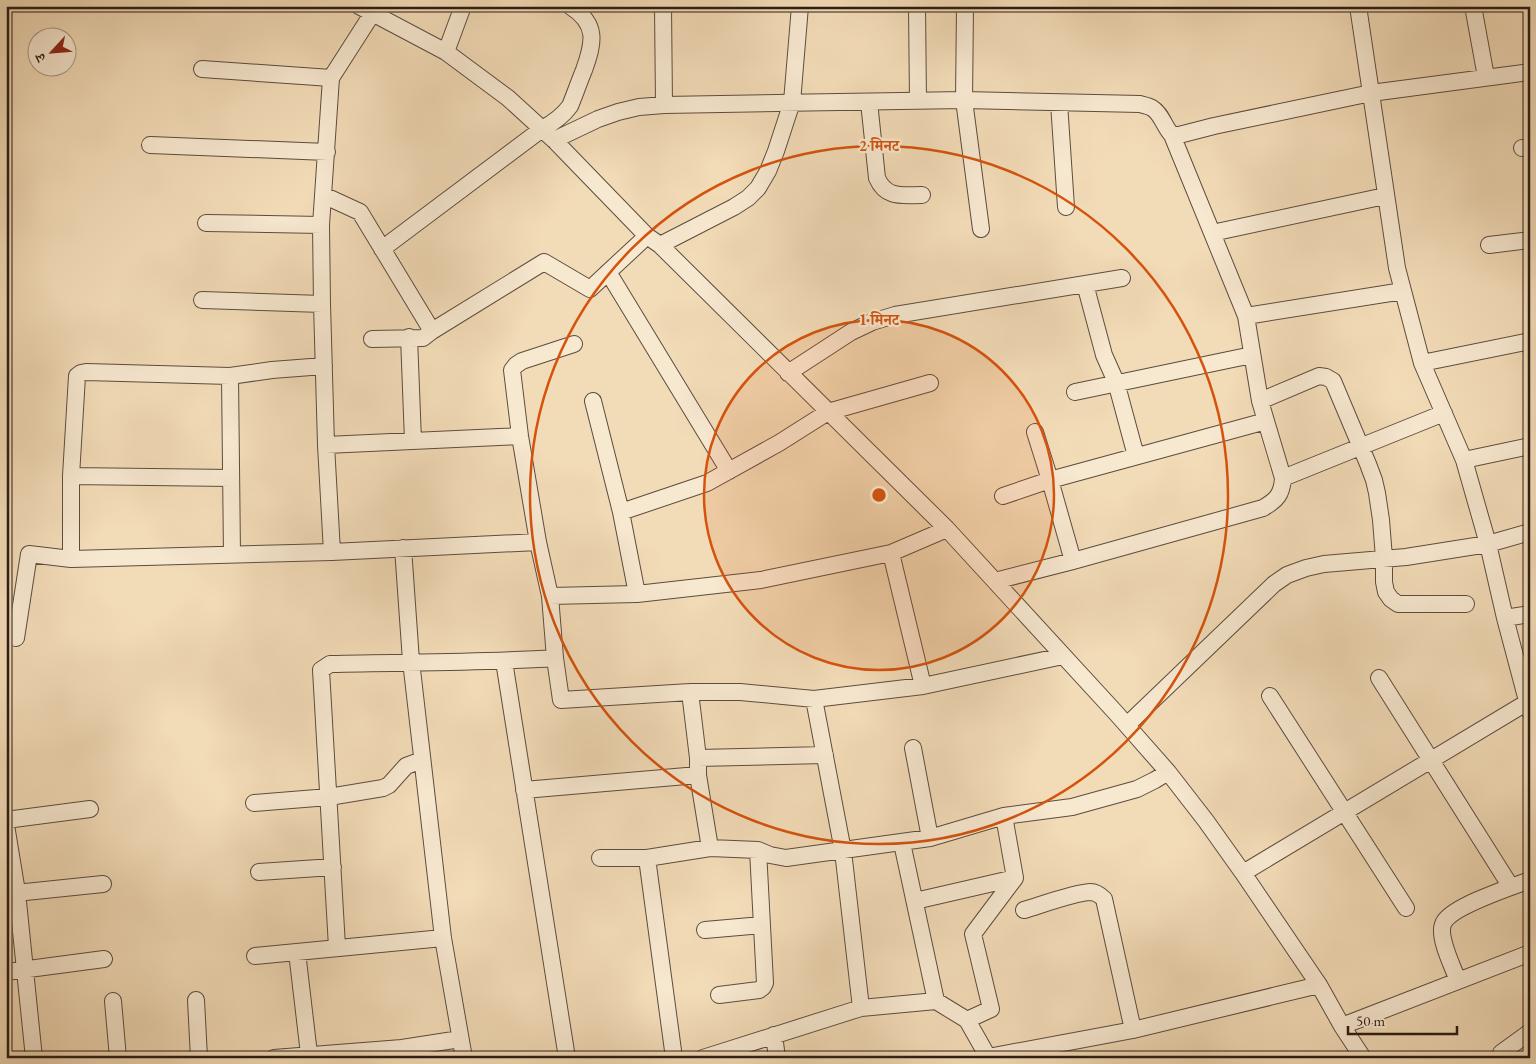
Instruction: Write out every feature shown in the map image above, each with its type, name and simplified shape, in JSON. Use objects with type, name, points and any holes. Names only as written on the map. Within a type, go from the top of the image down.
[{"type":"street","points":[[446,52],[464,6]]},
{"type":"street","points":[[548,135],[570,106],[591,50],[592,35],[589,23],[581,13],[570,6]]},
{"type":"street","points":[[663,6],[664,105]]},
{"type":"street","points":[[372,339],[423,338],[432,330],[544,262],[590,289],[608,272],[653,240],[734,207],[748,198],[758,188],[768,171],[792,102],[800,6]]},
{"type":"street","points":[[917,6],[918,101]]},
{"type":"street","points":[[965,6],[964,100],[981,229]]},
{"type":"street","points":[[1243,872],[1431,760],[1528,708],[1488,544],[1464,460],[1422,363],[1397,268],[1358,6]]},
{"type":"street","points":[[1473,6],[1486,78]]},
{"type":"street","points":[[332,552],[326,445],[321,225],[331,78],[365,10],[446,52],[508,98],[548,135],[947,529],[1168,772],[1243,872],[1319,985],[1363,1058]]},
{"type":"street","points":[[202,69],[331,78]]},
{"type":"street","points":[[1172,135],[1372,93],[1530,72]]},
{"type":"street","points":[[382,250],[548,135],[639,107],[792,102],[964,100],[1140,104],[1152,108],[1159,114],[1167,130],[1172,135],[1246,316],[1260,401],[1283,478],[1282,488],[1279,496],[1263,508],[995,581]]},
{"type":"street","points":[[868,102],[877,178],[881,187],[890,193],[900,195],[922,195]]},
{"type":"street","points":[[1059,103],[1066,206]]},
{"type":"street","points":[[150,145],[327,152]]},
{"type":"street","points":[[324,195],[360,212],[432,330]]},
{"type":"street","points":[[1212,233],[1386,196]]},
{"type":"street","points":[[206,223],[321,225]]},
{"type":"street","points":[[1489,245],[1530,240]]},
{"type":"street","points":[[608,272],[729,471]]},
{"type":"street","points":[[788,373],[851,332],[872,322],[1122,278]]},
{"type":"street","points":[[1085,284],[1102,348],[1116,382],[1136,456]]},
{"type":"street","points":[[1246,316],[1403,291]]},
{"type":"street","points":[[202,300],[322,304]]},
{"type":"street","points":[[410,338],[413,441]]},
{"type":"street","points":[[1422,363],[1530,341]]},
{"type":"street","points":[[574,344],[522,361],[512,370],[520,436],[538,542],[550,596],[555,658],[561,700],[690,692],[740,692],[814,699],[923,686],[1062,656]]},
{"type":"street","points":[[1074,392],[1252,355]]},
{"type":"street","points":[[71,560],[71,476],[77,376],[86,372],[230,376],[272,370],[324,366]]},
{"type":"street","points":[[230,376],[232,555]]},
{"type":"street","points":[[1260,401],[1319,376],[1333,381],[1361,446],[1377,494],[1386,592],[1398,604],[1466,604]]},
{"type":"street","points":[[621,512],[707,483],[793,435],[828,412],[930,383]]},
{"type":"street","points":[[593,402],[621,512],[637,594]]},
{"type":"street","points":[[1283,478],[1444,413]]},
{"type":"street","points":[[1003,496],[1050,480],[1266,421]]},
{"type":"street","points":[[1035,432],[1073,561]]},
{"type":"street","points":[[326,445],[520,436]]},
{"type":"street","points":[[1464,460],[1530,446]]},
{"type":"street","points":[[71,476],[230,478]]},
{"type":"street","points":[[550,596],[637,594],[761,580],[891,553],[947,529]]},
{"type":"street","points":[[1126,725],[1274,584],[1287,575],[1324,564],[1406,557],[1488,544],[1530,532]]},
{"type":"street","points":[[6,634],[16,638],[29,554],[71,560],[332,552],[538,542]]},
{"type":"street","points":[[403,548],[411,662],[443,938],[464,1058]]},
{"type":"street","points":[[891,553],[923,686]]},
{"type":"street","points":[[1505,618],[1530,614]]},
{"type":"street","points":[[337,947],[321,670],[330,664],[504,661],[555,658]]},
{"type":"street","points":[[504,661],[567,1058]]},
{"type":"street","points":[[1379,678],[1511,887]]},
{"type":"street","points":[[690,692],[698,758],[698,775],[710,848]]},
{"type":"street","points":[[1270,696],[1406,908]]},
{"type":"street","points":[[814,699],[843,851],[861,1008]]},
{"type":"street","points":[[913,748],[930,838]]},
{"type":"street","points":[[698,758],[824,755]]},
{"type":"street","points":[[254,802],[329,796],[383,788],[389,785],[406,766],[422,760]]},
{"type":"street","points":[[600,858],[647,858],[710,848],[758,850],[770,855],[786,858],[902,843],[930,838],[1004,816],[1072,807],[1110,798],[1137,789],[1168,772]]},
{"type":"street","points":[[524,790],[698,775]]},
{"type":"street","points":[[6,820],[90,808]]},
{"type":"street","points":[[967,1020],[991,1009],[973,934],[1015,878],[1004,816]]},
{"type":"street","points":[[6,825],[11,893],[25,970],[34,1058]]},
{"type":"street","points":[[902,843],[936,1001]]},
{"type":"street","points":[[719,995],[759,990],[765,983],[758,850]]},
{"type":"street","points":[[647,858],[674,1058]]},
{"type":"street","points":[[259,872],[333,867]]},
{"type":"street","points":[[915,901],[1015,878]]},
{"type":"street","points":[[1458,981],[1444,943],[1443,923],[1459,910],[1483,898],[1530,880]]},
{"type":"street","points":[[11,893],[103,884]]},
{"type":"street","points":[[1024,910],[1091,892],[1099,894],[1104,899],[1133,1030]]},
{"type":"street","points":[[705,930],[762,924]]},
{"type":"street","points":[[255,956],[443,938]]},
{"type":"street","points":[[297,952],[301,1056]]},
{"type":"street","points":[[1342,1026],[1530,953]]},
{"type":"street","points":[[6,972],[104,959]]},
{"type":"street","points":[[704,1058],[861,1008],[936,1001],[967,1020],[988,1057],[1133,1030],[1319,985]]},
{"type":"street","points":[[112,1000],[118,1058]]},
{"type":"street","points":[[196,1000],[199,1058]]},
{"type":"street","points":[[1501,1052],[1530,1032]]},
{"type":"street","points":[[774,1035],[777,1058]]},
{"type":"street","points":[[274,1058],[403,1053],[460,1039]]}]
